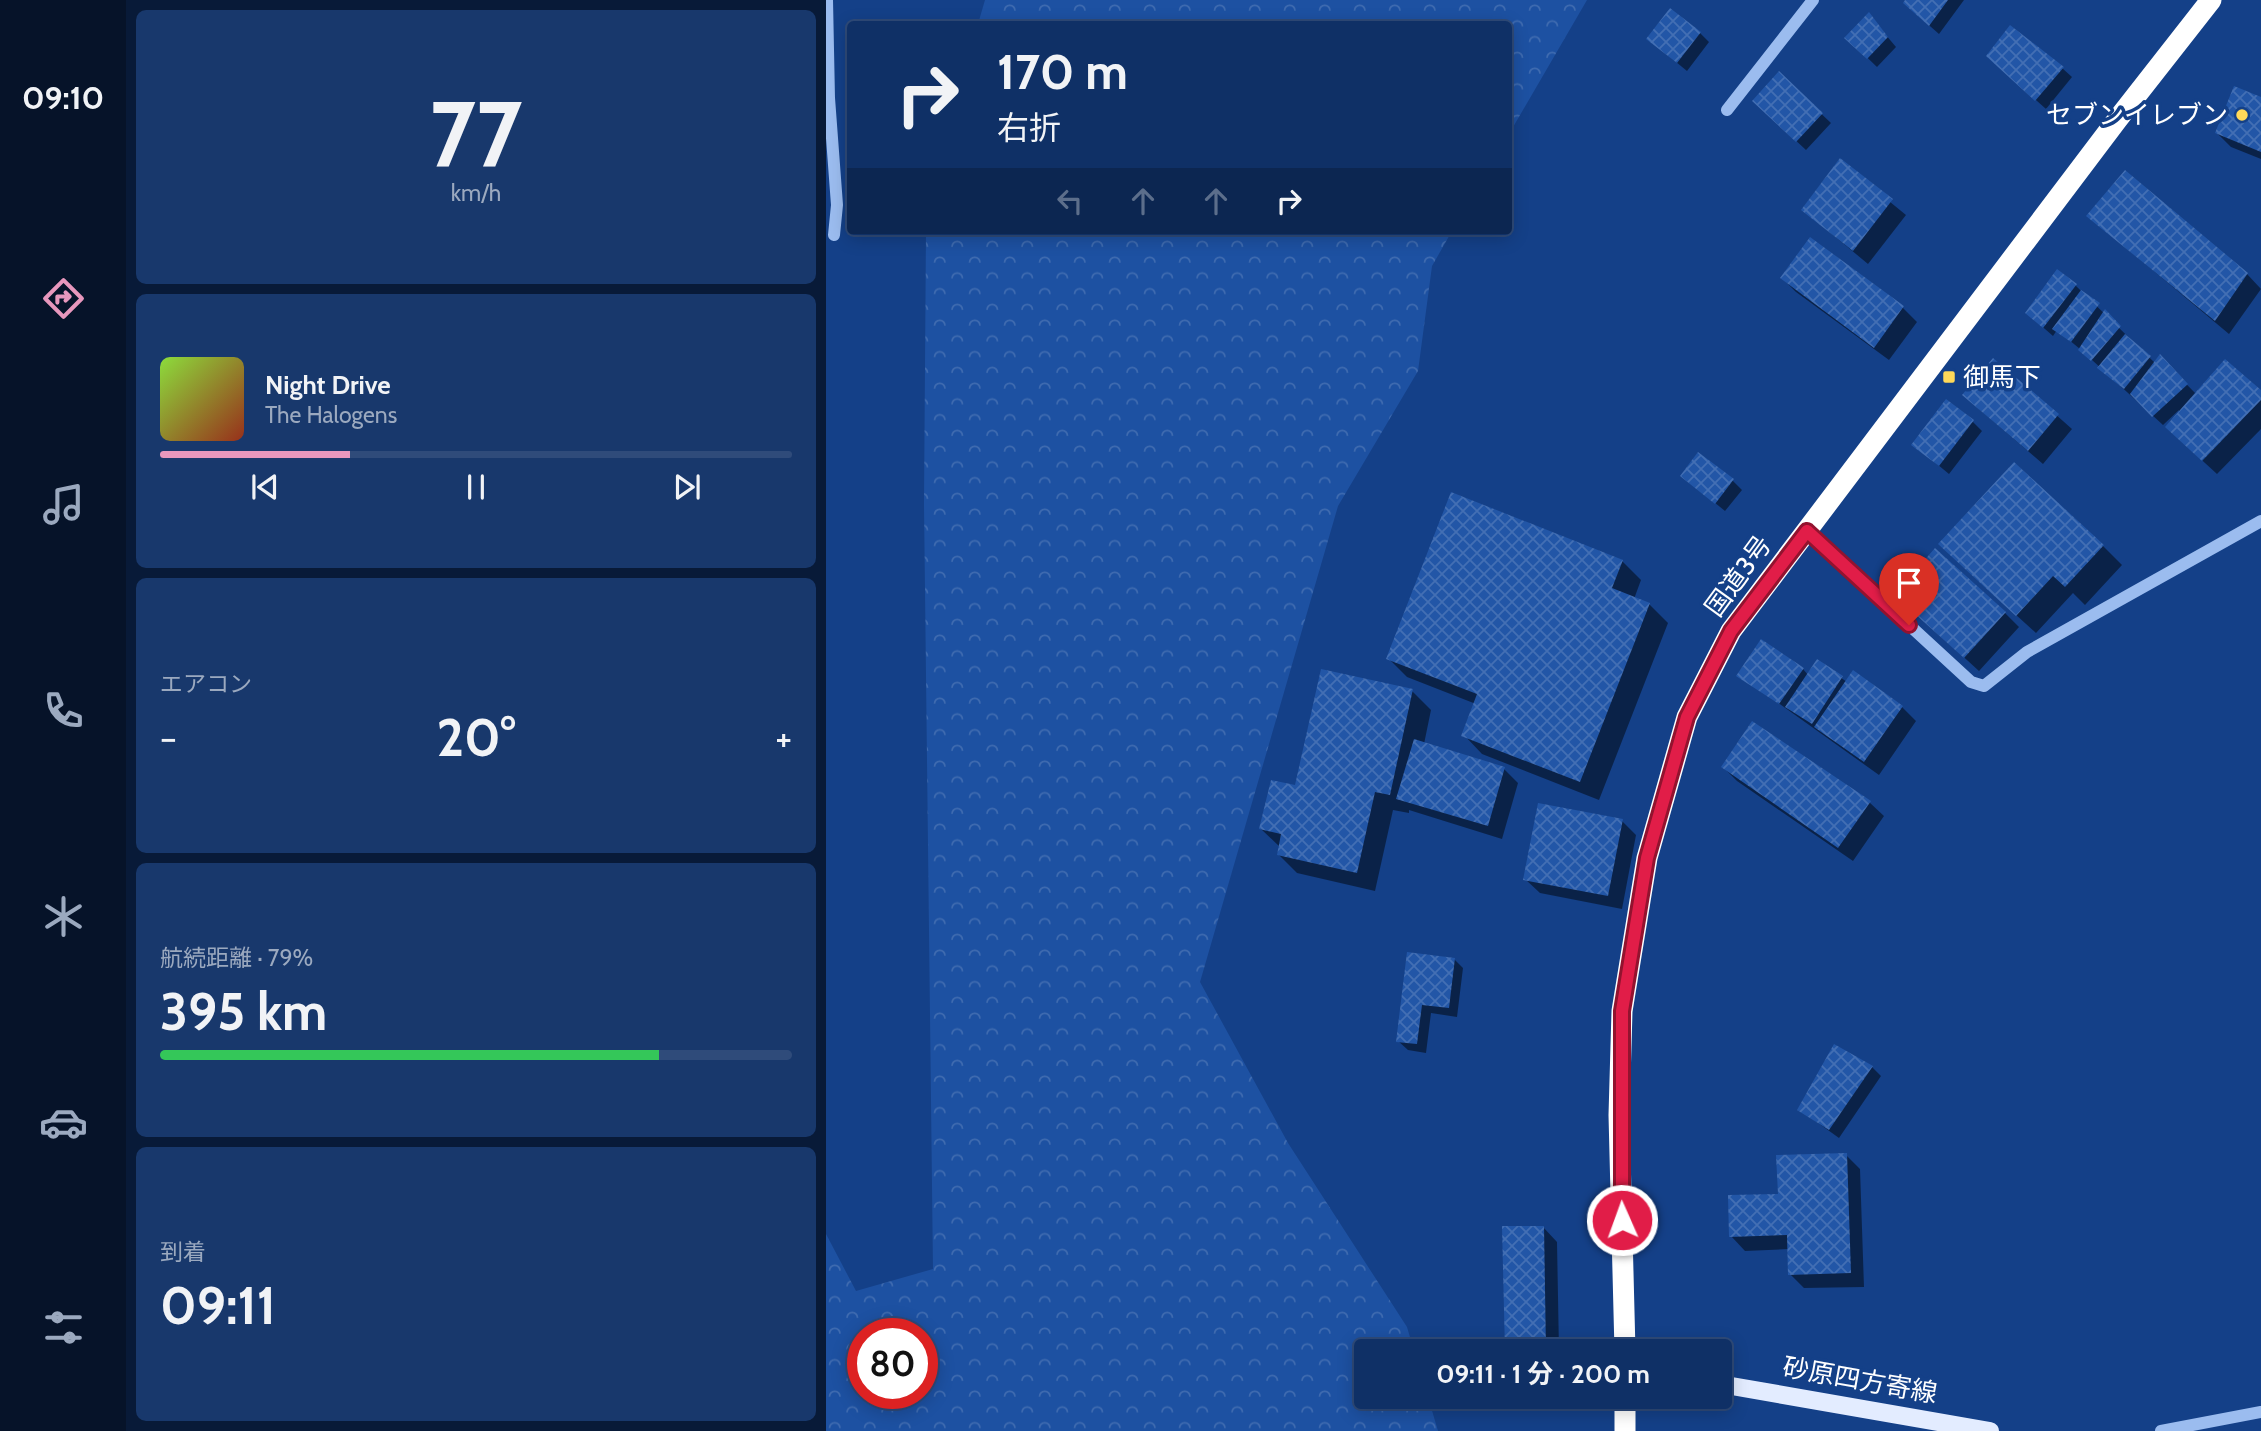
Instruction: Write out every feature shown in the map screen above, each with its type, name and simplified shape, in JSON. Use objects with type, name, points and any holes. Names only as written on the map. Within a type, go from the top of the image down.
[{"type":"highway","name":"国道3号","points":[[1625,1339],[1619,1115],[1622,1011],[1647,858],[1687,717],[1731,631],[2211,0]]},
{"type":"highway","points":[[1625,1409],[1625,1431]]},
{"type":"main road","name":"砂原四方寄線","points":[[1732,1386],[1990,1431]]},
{"type":"street","points":[[827,0],[829,98],[837,205],[834,235]]},
{"type":"street","points":[[1727,110],[1813,0]]},
{"type":"street","points":[[1807,531],[1971,682],[1984,686],[2027,652],[2261,521]]},
{"type":"street","points":[[2161,1431],[2261,1412]]},
{"type":"green space","points":[[985,0],[1587,0],[1512,129],[1512,21],[979,21]]},
{"type":"green space","points":[[926,235],[1450,235],[1432,266],[1418,371],[1338,506],[1200,982],[1288,1143],[1407,1327],[1410,1339],[1354,1339],[1354,1409],[1432,1409],[1438,1431],[826,1431],[826,1234],[856,1291],[933,1269],[924,504]]},
{"type":"building","points":[[1905,0],[1948,0],[1929,26],[1903,3]]},
{"type":"building","points":[[1670,8],[1701,32],[1677,63],[1646,39]]},
{"type":"building","points":[[1869,12],[1888,37],[1867,59],[1844,38]]},
{"type":"building","points":[[2010,25],[2064,67],[2035,101],[1986,56]]},
{"type":"building","points":[[1779,71],[1823,113],[1796,142],[1752,101]]},
{"type":"building","name":"セブンイレブン","points":[[2234,86],[2261,97],[2261,152],[2215,133]]},
{"type":"building","points":[[1840,158],[1893,199],[1853,251],[1801,210]]},
{"type":"building","points":[[2125,170],[2248,273],[2215,321],[2086,216]]},
{"type":"building","points":[[1810,237],[1904,306],[1874,348],[1780,278]]},
{"type":"building","points":[[2057,269],[2077,284],[2043,328],[2025,313]]},
{"type":"building","points":[[2081,290],[2100,303],[2071,342],[2052,329]]},
{"type":"building","points":[[2105,309],[2121,326],[2091,361],[2078,350]]},
{"type":"building","points":[[2125,334],[2151,356],[2124,389],[2097,368]]},
{"type":"building","points":[[2160,354],[2188,384],[2152,417],[2130,394]]},
{"type":"building","points":[[1993,358],[2059,414],[2028,451],[1962,395]]},
{"type":"building","points":[[2225,359],[2261,390],[2261,400],[2202,461],[2165,427]]},
{"type":"building","points":[[1946,399],[1974,420],[1939,466],[1911,445]]},
{"type":"building","points":[[1698,452],[1734,479],[1715,504],[1680,476]]},
{"type":"building","points":[[2014,462],[2104,545],[2065,587],[2053,576],[2016,616],[1938,544]]},
{"type":"building","points":[[1451,492],[1623,560],[1612,588],[1650,603],[1580,782],[1461,736],[1477,694],[1386,659]]},
{"type":"building","points":[[1935,548],[2006,612],[1964,658],[1894,595],[1908,580],[1904,577],[1919,559],[1922,563]]},
{"type":"building","points":[[1761,639],[1804,668],[1779,704],[1736,676]]},
{"type":"building","points":[[1817,659],[1843,676],[1812,724],[1785,707]]},
{"type":"building","points":[[1321,669],[1413,689],[1390,795],[1375,792],[1357,873],[1277,855],[1281,834],[1259,829],[1271,780],[1295,785]]},
{"type":"building","points":[[1853,670],[1903,706],[1864,762],[1814,727]]},
{"type":"building","points":[[1752,721],[1871,801],[1838,848],[1721,767]]},
{"type":"building","points":[[1414,739],[1505,767],[1488,826],[1396,799]]},
{"type":"building","points":[[1538,803],[1623,819],[1608,896],[1523,880]]},
{"type":"building","points":[[1407,952],[1455,958],[1449,1008],[1422,1005],[1417,1044],[1396,1042]]},
{"type":"building","points":[[1834,1044],[1873,1066],[1829,1130],[1797,1110]]},
{"type":"building","points":[[1847,1153],[1851,1273],[1788,1275],[1787,1235],[1729,1237],[1728,1195],[1778,1194],[1776,1155]]},
{"type":"building","points":[[1502,1226],[1544,1226],[1546,1339],[1505,1339]]},
{"type":"place","name":"セブンイレブン","points":[[2242,115]]},
{"type":"place","name":"御馬下","points":[[1949,377]]},
{"type":"route","points":[[1622,1220],[1619,1115],[1622,1011],[1647,858],[1687,717],[1731,631],[1807,531],[1909,625]]}]
